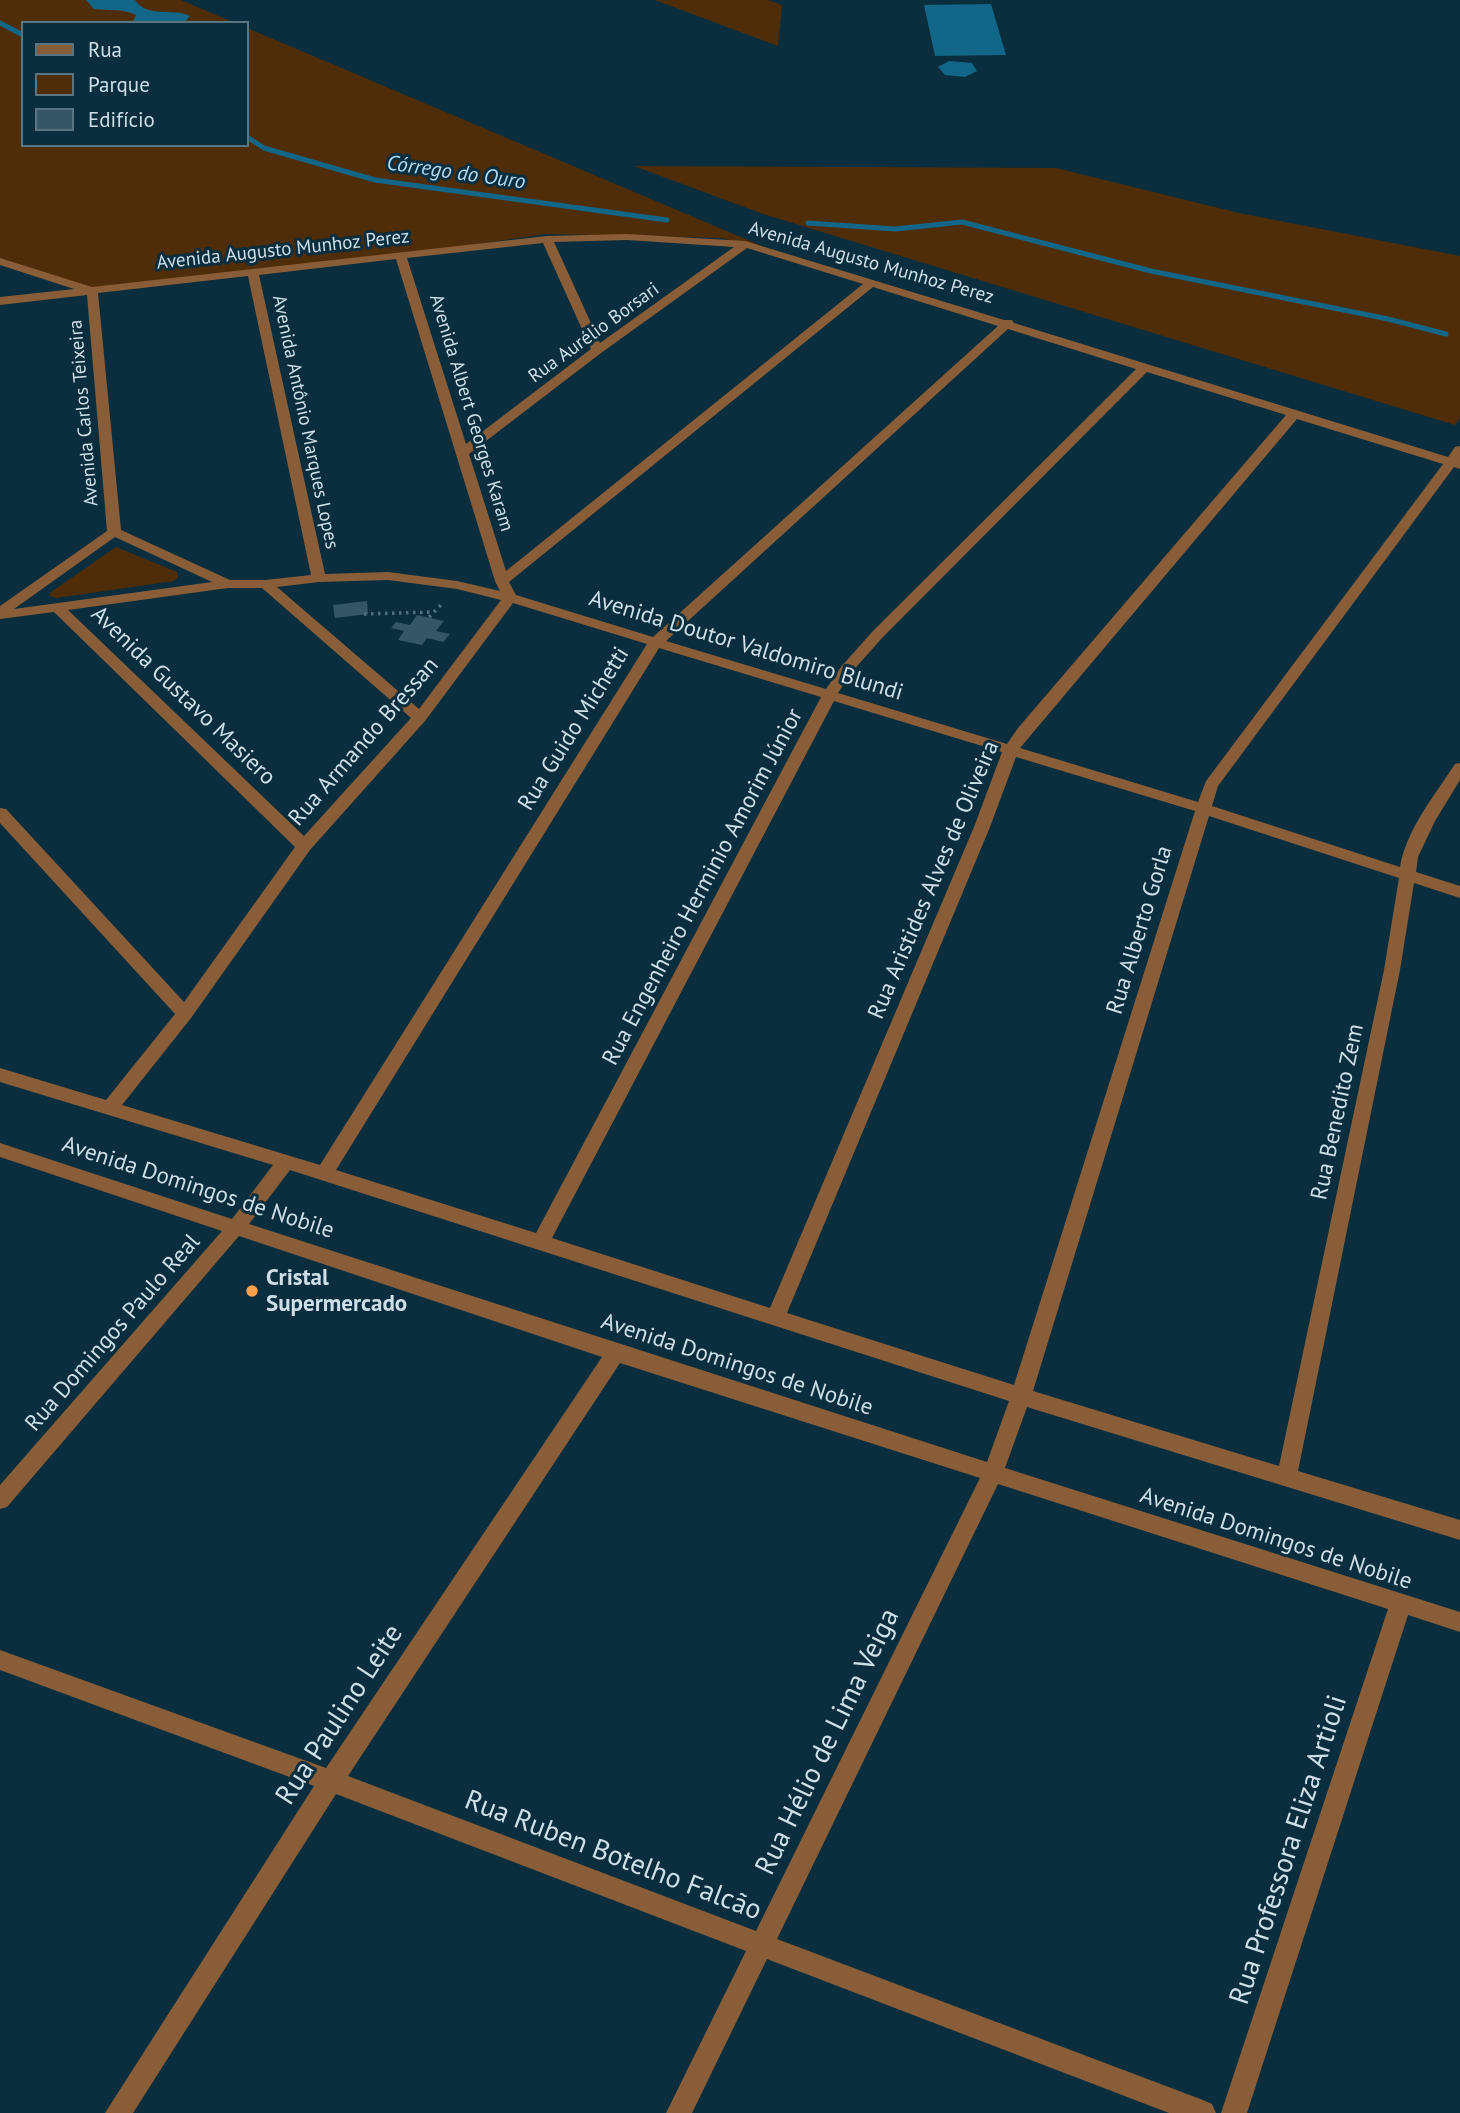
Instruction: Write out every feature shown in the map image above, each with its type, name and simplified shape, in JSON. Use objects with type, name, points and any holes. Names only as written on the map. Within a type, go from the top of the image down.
[{"type":"street","name":"Avenida Augusto Munhoz Perez","points":[[0,301],[547,239],[627,237],[745,244],[1008,323],[1294,414],[1457,459]]},
{"type":"street","points":[[547,239],[597,350]]},
{"type":"street","name":"Rua Aurélio Borsari","points":[[464,451],[597,350],[745,244]]},
{"type":"street","name":"Avenida Albert Georges Karam","points":[[401,257],[464,451],[502,581]]},
{"type":"street","points":[[0,261],[92,291]]},
{"type":"street","name":"Avenida Antônio Marques Lopes","points":[[253,274],[318,578]]},
{"type":"street","points":[[510,598],[502,581],[871,283]]},
{"type":"street","name":"Avenida Carlos Teixeira","points":[[92,291],[114,532]]},
{"type":"street","name":"Rua Guido Michetti","points":[[324,1173],[656,642],[1008,323]]},
{"type":"street","name":"Rua Engenheiro Herminio Amorim Júnior","points":[[541,1242],[830,694],[846,670],[877,635],[1144,368]]},
{"type":"street","name":"Rua Aristides Alves de Oliveira","points":[[776,1316],[982,827],[1011,749],[1051,696],[1294,414]]},
{"type":"street","name":"Rua Alberto Gorla","points":[[993,1473],[1021,1396],[1211,785],[1237,747],[1457,459]]},
{"type":"street","name":"Avenida Carlos Teixeira","points":[[114,532],[228,584]]},
{"type":"street","name":"Avenida Carlos Teixeira","points":[[0,614],[114,532]]},
{"type":"street","name":"Avenida Doutor Valdomiro Blundi","points":[[0,614],[60,609],[228,584],[265,584],[318,578],[388,576],[457,585],[510,598],[1202,807],[1460,892]]},
{"type":"street","points":[[265,584],[420,718]]},
{"type":"street","name":"Rua Armando Bressan","points":[[110,1108],[184,1014],[304,846],[420,718],[510,598]]},
{"type":"street","name":"Avenida Gustavo Masiero","points":[[60,609],[304,846]]},
{"type":"street","name":"Rua Benedito Zem","points":[[1287,1476],[1392,970],[1405,875],[1410,857],[1427,821],[1460,768]]},
{"type":"street","points":[[0,813],[184,1014]]},
{"type":"street","points":[[0,1075],[324,1173],[1021,1396],[1460,1530]]},
{"type":"street","name":"Avenida Domingos de Nobile","points":[[0,1150],[616,1353],[1460,1622]]},
{"type":"street","name":"Rua Domingos Paulo Real","points":[[0,1500],[237,1226],[286,1162]]},
{"type":"street","name":"Rua Paulino Leite","points":[[118,2113],[331,1780],[616,1353]]},
{"type":"street","name":"Rua Hélio de Lima Veiga","points":[[679,2113],[993,1473]]},
{"type":"street","name":"Rua Professora Eliza Artioli","points":[[1234,2113],[1400,1605]]},
{"type":"street","name":"Rua Ruben Botelho Falcão","points":[[0,1660],[331,1780],[1203,2113]]},
{"type":"path","points":[[364,614],[433,612],[429,617]]},
{"type":"green space","points":[[0,0],[181,0],[230,21],[21,21],[21,147],[248,147],[248,28],[769,249],[721,238],[545,234],[399,256],[93,290],[0,258]]},
{"type":"green space","points":[[655,0],[768,0],[782,5],[778,46]]},
{"type":"green space","points":[[634,166],[1056,168],[1239,213],[1460,256],[1460,418],[1455,425],[763,214]]},
{"type":"green space","points":[[116,547],[177,572],[178,577],[174,581],[56,598],[49,596],[51,592]]},
{"type":"water","points":[[86,0],[135,0],[140,6],[153,11],[190,16],[186,21],[133,21],[136,15],[131,13],[94,9]]},
{"type":"water","points":[[991,4],[1006,55],[935,56],[924,5]]},
{"type":"water","points":[[949,61],[972,63],[977,71],[965,77],[945,75],[938,67]]},
{"type":"building","points":[[367,601],[368,614],[335,618],[333,605]]},
{"type":"building","points":[[417,615],[444,621],[436,631],[450,634],[443,642],[427,638],[422,645],[398,640],[404,631],[391,628],[396,622],[410,625]]},
{"type":"waterway","name":"Córrego do Ouro","points":[[0,23],[21,34]]},
{"type":"waterway","name":"Córrego do Ouro","points":[[248,138],[264,148],[375,180],[667,220]]},
{"type":"waterway","points":[[808,223],[895,229],[962,222],[1151,271],[1388,319],[1446,334]]},
{"type":"place","name":"Cristal Supermercado","points":[[252,1291]]}]
